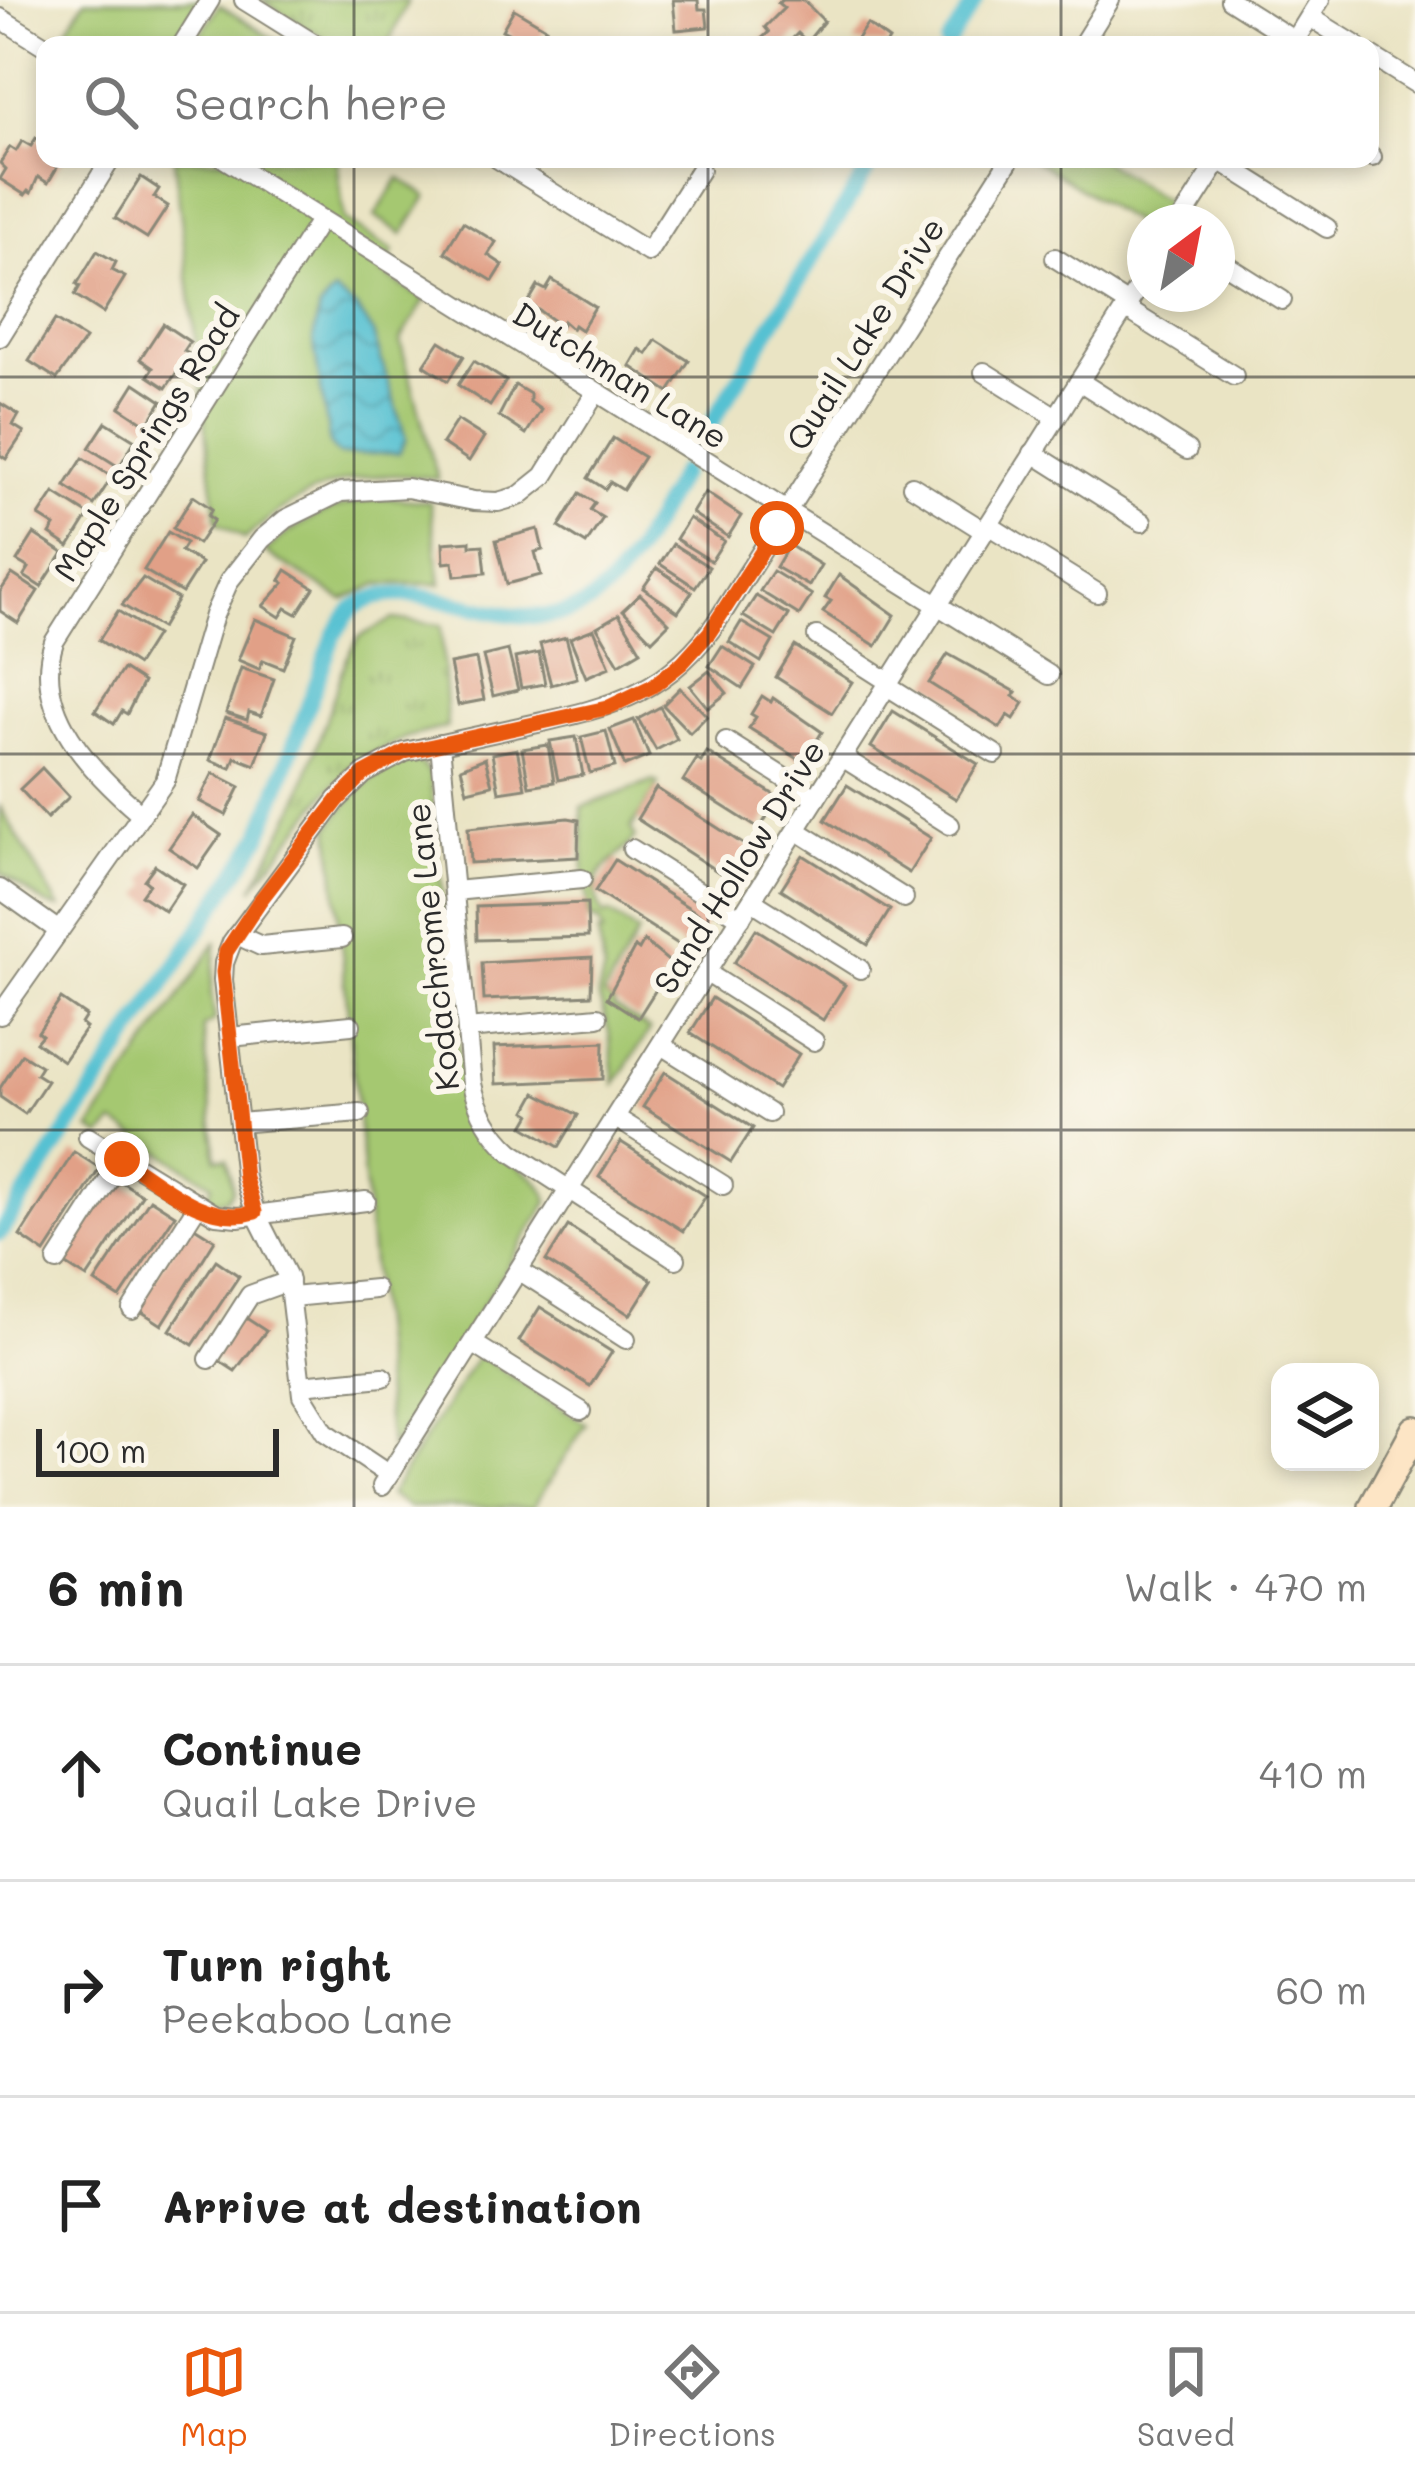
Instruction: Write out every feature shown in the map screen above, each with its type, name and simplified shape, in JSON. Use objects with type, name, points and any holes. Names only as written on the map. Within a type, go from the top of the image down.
[{"type":"street","points":[[188,36],[210,0]]},
{"type":"street","points":[[244,0],[302,36]]},
{"type":"street","points":[[1088,36],[1110,0]]},
{"type":"street","points":[[1230,0],[1283,36]]},
{"type":"street","points":[[1297,36],[1315,8],[1345,36]]},
{"type":"street","points":[[0,18],[36,40]]},
{"type":"street","points":[[1379,61],[1415,83]]},
{"type":"street","points":[[0,337],[105,168]]},
{"type":"street","name":"Dutchman Lane","points":[[239,168],[1049,675]]},
{"type":"street","points":[[513,168],[648,252],[700,170]]},
{"type":"street","name":"Quail Lake Drive","points":[[386,1480],[325,1432],[305,1405],[290,1289],[245,1178],[223,972],[226,952],[350,786],[391,758],[607,708],[653,686],[682,663],[709,633],[1004,168]]},
{"type":"street","points":[[1191,204],[1214,168]]},
{"type":"street","points":[[1232,168],[1327,228]]},
{"type":"street","name":"Maple Springs Road","points":[[140,814],[97,773],[53,710],[46,664],[54,642],[320,220]]},
{"type":"street","points":[[1055,258],[1127,306]]},
{"type":"street","points":[[1235,270],[1282,300]]},
{"type":"street","name":"Sand Hollow Drive","points":[[386,1480],[1127,306]]},
{"type":"street","points":[[1136,312],[1234,376]]},
{"type":"street","points":[[984,372],[1056,417]]},
{"type":"street","points":[[1079,382],[1187,449]]},
{"type":"street","points":[[0,1016],[165,781],[221,598],[262,539],[286,519],[340,492],[407,488],[498,502],[519,496],[544,476],[595,394]]},
{"type":"street","points":[[1033,453],[1142,522]]},
{"type":"street","points":[[912,486],[1096,593]]},
{"type":"street","points":[[817,636],[995,754]]},
{"type":"street","points":[[726,741],[816,798]]},
{"type":"street","name":"Kodachrome Lane","points":[[440,745],[475,1098],[492,1132],[511,1152],[676,1259]]},
{"type":"street","points":[[842,757],[950,826]]},
{"type":"street","points":[[796,830],[904,898]]},
{"type":"street","points":[[632,848],[860,969]]},
{"type":"street","points":[[454,891],[582,879]]},
{"type":"street","points":[[0,889],[59,931]]},
{"type":"street","points":[[237,935],[261,946],[342,938]]},
{"type":"street","points":[[706,973],[814,1041]]},
{"type":"street","points":[[467,1029],[598,1017]]},
{"type":"street","points":[[230,1037],[351,1025]]},
{"type":"street","points":[[662,1045],[769,1113]]},
{"type":"street","points":[[239,1124],[360,1113]]},
{"type":"street","points":[[616,1118],[723,1185]]},
{"type":"street","points":[[88,1137],[196,1206],[224,1216],[366,1201]]},
{"type":"street","points":[[57,1261],[122,1159]]},
{"type":"street","points":[[132,1309],[196,1206]]},
{"type":"street","points":[[520,1271],[626,1339]]},
{"type":"street","points":[[209,1359],[258,1289],[375,1289]]},
{"type":"street","points":[[474,1344],[581,1411]]},
{"type":"street","points":[[301,1385],[383,1376]]},
{"type":"street","points":[[1373,1507],[1415,1430]]},
{"type":"green space","points":[[85,0],[200,0],[178,36],[62,36]]},
{"type":"green space","points":[[261,0],[408,0],[392,36],[321,36]]},
{"type":"green space","points":[[219,5],[269,36],[200,36]]},
{"type":"green space","points":[[175,168],[338,168],[344,220],[394,251],[381,273],[425,300],[400,341],[438,479],[384,476],[334,485],[288,506],[245,539],[217,522]]},
{"type":"green space","points":[[1048,168],[1114,168],[1169,204],[1127,204],[1127,218]]},
{"type":"green space","points":[[399,178],[427,196],[403,234],[375,216]]},
{"type":"green space","points":[[392,498],[430,502],[441,584],[378,584],[343,600],[265,552],[324,513]]},
{"type":"green space","points":[[393,619],[441,625],[447,727],[407,737],[359,760],[328,791],[252,889],[296,806],[347,658],[359,637]]},
{"type":"green space","points":[[411,761],[422,764],[430,774],[464,1100],[483,1138],[540,1184],[548,1202],[390,1448],[330,827],[364,786]]},
{"type":"green space","points":[[654,781],[659,784],[631,828],[635,837],[602,871],[595,889],[604,916],[608,913],[638,933],[604,995],[613,1007],[650,1030],[615,1084],[609,1031],[598,995],[604,971],[598,933],[603,933],[598,920],[590,920],[582,807]]},
{"type":"green space","points":[[0,807],[60,908],[47,905],[0,872]]},
{"type":"green space","points":[[217,941],[211,993],[215,1020],[203,1027],[216,1158],[227,1159],[233,1189],[227,1199],[215,1201],[208,1197],[212,1184],[114,1123],[102,1136],[90,1129]]},
{"type":"green space","points":[[478,1355],[586,1424],[533,1507],[408,1507],[389,1495]]},
{"type":"water","points":[[334,292],[358,309],[373,333],[406,439],[399,453],[339,455],[330,445],[313,339],[319,309]]},
{"type":"building","points":[[673,0],[698,0],[699,9],[706,9],[708,27],[676,30]]},
{"type":"building","points":[[803,0],[824,21],[812,36],[764,36],[769,32],[765,27],[784,8],[778,3]]},
{"type":"building","points":[[514,9],[546,28],[541,36],[511,36],[502,30]]},
{"type":"building","points":[[867,24],[884,36],[859,36]]},
{"type":"building","points":[[36,138],[36,168],[57,168],[48,183],[38,177],[31,193],[25,195],[0,179],[6,169],[0,163],[10,147],[16,151],[22,141],[31,146]]},
{"type":"building","points":[[141,177],[159,189],[154,197],[168,206],[147,238],[115,218]]},
{"type":"building","points":[[463,222],[496,242],[488,255],[503,265],[493,281],[445,252]]},
{"type":"building","points":[[97,251],[116,262],[112,270],[125,277],[103,313],[75,295]]},
{"type":"building","points":[[552,280],[595,307],[581,330],[563,321],[561,326],[528,303],[538,286],[546,290]]},
{"type":"building","points":[[55,320],[85,339],[57,379],[29,361]]},
{"type":"building","points":[[163,324],[190,342],[184,351],[189,354],[166,388],[148,376],[153,368],[140,359]]},
{"type":"building","points":[[656,340],[689,361],[669,392],[630,366],[640,349],[647,354]]},
{"type":"building","points":[[440,341],[464,356],[448,381],[424,365]]},
{"type":"building","points":[[474,361],[506,381],[490,406],[458,385]]},
{"type":"building","points":[[135,383],[162,401],[147,425],[120,407]]},
{"type":"building","points":[[515,385],[530,394],[530,402],[541,410],[526,434],[499,416]]},
{"type":"building","points":[[0,403],[19,415],[13,425],[24,432],[6,459],[0,455]]},
{"type":"building","points":[[457,420],[484,437],[469,461],[442,443]]},
{"type":"building","points":[[106,422],[135,440],[119,467],[89,448]]},
{"type":"building","points":[[613,438],[644,457],[623,490],[610,482],[605,489],[588,478]]},
{"type":"building","points":[[83,458],[112,477],[94,505],[65,486]]},
{"type":"building","points":[[705,492],[741,516],[728,537],[692,513]]},
{"type":"building","points":[[54,493],[89,515],[69,547],[50,534],[55,526],[39,516]]},
{"type":"building","points":[[580,493],[595,503],[590,510],[603,518],[586,544],[559,527]]},
{"type":"building","points":[[193,496],[212,509],[208,516],[214,520],[198,544],[173,528]]},
{"type":"building","points":[[689,518],[724,541],[711,561],[676,539]]},
{"type":"building","points":[[538,529],[543,550],[535,552],[541,575],[507,584],[496,540]]},
{"type":"building","points":[[168,532],[186,543],[181,551],[201,563],[182,593],[144,570]]},
{"type":"building","points":[[34,534],[63,553],[41,587],[24,576],[29,568],[17,561]]},
{"type":"building","points":[[470,541],[470,546],[483,545],[486,573],[455,576],[453,562],[444,563],[443,543]]},
{"type":"building","points":[[673,544],[709,567],[695,587],[660,564]]},
{"type":"building","points":[[789,545],[821,565],[809,586],[776,567]]},
{"type":"building","points":[[657,568],[692,592],[678,612],[643,588]]},
{"type":"building","points":[[286,570],[314,588],[297,614],[286,608],[280,617],[263,606],[284,583],[280,580]]},
{"type":"building","points":[[773,571],[812,595],[799,615],[760,591]]},
{"type":"building","points":[[12,574],[38,591],[18,623],[0,611],[0,592]]},
{"type":"building","points":[[839,575],[895,615],[876,646],[823,612],[831,601],[825,598]]},
{"type":"building","points":[[143,578],[178,599],[161,628],[122,605]]},
{"type":"building","points":[[640,594],[669,623],[652,640],[623,610]]},
{"type":"building","points":[[756,596],[789,615],[776,636],[743,616]]},
{"type":"building","points":[[118,611],[156,635],[137,665],[99,640]]},
{"type":"building","points":[[619,614],[641,651],[619,664],[597,627]]},
{"type":"building","points":[[255,619],[296,636],[283,668],[263,660],[259,669],[238,660]]},
{"type":"building","points":[[741,622],[773,641],[761,662],[729,642]]},
{"type":"building","points":[[594,629],[610,667],[586,677],[570,638]]},
{"type":"building","points":[[566,637],[577,678],[551,685],[540,644]]},
{"type":"building","points":[[722,646],[755,667],[742,688],[709,666]]},
{"type":"building","points":[[795,646],[852,682],[832,713],[776,677]]},
{"type":"building","points":[[508,650],[518,690],[493,696],[483,656]]},
{"type":"building","points":[[539,653],[545,684],[521,688],[515,658]]},
{"type":"building","points":[[948,654],[1016,692],[1013,696],[1024,703],[1014,719],[1008,715],[1000,728],[929,683]]},
{"type":"building","points":[[476,659],[484,700],[458,705],[450,664]]},
{"type":"building","points":[[241,668],[274,679],[261,716],[249,712],[247,720],[226,713]]},
{"type":"building","points":[[123,669],[143,682],[127,714],[122,711],[114,724],[95,711]]},
{"type":"building","points":[[709,671],[727,693],[708,708],[690,686]]},
{"type":"building","points":[[680,688],[707,716],[690,733],[663,705]]},
{"type":"building","points":[[762,696],[771,702],[773,698],[822,732],[803,762],[749,728]]},
{"type":"building","points":[[660,707],[677,739],[656,750],[638,719]]},
{"type":"building","points":[[893,711],[978,764],[956,799],[871,747]]},
{"type":"building","points":[[225,718],[267,732],[255,765],[235,757],[231,768],[210,760]]},
{"type":"building","points":[[634,720],[649,756],[625,766],[610,729]]},
{"type":"building","points":[[606,731],[615,767],[590,773],[581,737]]},
{"type":"building","points":[[576,737],[583,775],[558,780],[550,741]]},
{"type":"building","points":[[548,745],[554,782],[529,786],[522,749]]},
{"type":"building","points":[[517,749],[525,788],[499,792],[492,754]]},
{"type":"building","points":[[707,752],[779,798],[759,829],[683,781]]},
{"type":"building","points":[[485,758],[492,785],[467,791],[461,768]]},
{"type":"building","points":[[42,768],[69,797],[47,818],[20,789]]},
{"type":"building","points":[[213,773],[240,787],[226,815],[199,801]]},
{"type":"building","points":[[847,785],[931,838],[909,873],[825,820]]},
{"type":"building","points":[[656,788],[749,848],[729,879],[637,819]]},
{"type":"building","points":[[192,815],[221,835],[198,868],[169,848]]},
{"type":"building","points":[[579,820],[578,857],[470,863],[468,828]]},
{"type":"building","points":[[803,855],[890,910],[868,945],[781,889]]},
{"type":"building","points":[[615,860],[708,920],[689,951],[595,891]]},
{"type":"building","points":[[155,865],[183,884],[165,911],[141,895],[149,884],[144,880]]},
{"type":"building","points":[[587,903],[588,937],[477,940],[476,907]]},
{"type":"building","points":[[756,929],[845,985],[823,1020],[734,963]]},
{"type":"building","points":[[644,941],[672,964],[638,1018],[607,998],[635,947],[639,950]]},
{"type":"building","points":[[592,957],[591,995],[484,1000],[482,963]]},
{"type":"building","points":[[712,998],[799,1054],[777,1089],[690,1033]]},
{"type":"building","points":[[61,999],[86,1016],[81,1024],[86,1028],[63,1061],[36,1042]]},
{"type":"building","points":[[604,1042],[603,1079],[496,1084],[494,1047]]},
{"type":"building","points":[[22,1054],[41,1066],[36,1074],[47,1081],[25,1114],[0,1097],[0,1088]]},
{"type":"building","points":[[665,1072],[753,1128],[731,1162],[643,1107]]},
{"type":"building","points":[[536,1093],[578,1115],[559,1147],[524,1126]]},
{"type":"building","points":[[621,1142],[706,1196],[683,1231],[599,1177]]},
{"type":"building","points":[[74,1152],[100,1168],[45,1253],[20,1236]]},
{"type":"building","points":[[117,1179],[142,1195],[87,1278],[62,1262]]},
{"type":"building","points":[[150,1199],[175,1215],[120,1298],[95,1282]]},
{"type":"building","points":[[188,1223],[215,1240],[162,1325],[136,1308]]},
{"type":"building","points":[[568,1226],[652,1280],[630,1315],[546,1261]]},
{"type":"building","points":[[216,1260],[239,1276],[193,1345],[170,1330]]},
{"type":"building","points":[[540,1307],[612,1352],[590,1386],[519,1341]]},
{"type":"building","points":[[240,1314],[266,1331],[235,1371],[212,1356]]},
{"type":"waterway","points":[[953,36],[976,0]]},
{"type":"waterway","points":[[706,432],[868,168]]},
{"type":"waterway","points":[[0,1233],[260,837],[334,635],[350,612],[382,596],[411,595],[507,614],[570,611],[598,596],[623,570],[681,473]]},
{"type":"route","points":[[122,1159],[208,1213],[232,1217],[255,1212],[245,1178],[223,972],[226,952],[279,875],[350,786],[391,758],[607,708],[668,676],[709,633],[777,528]]}]
